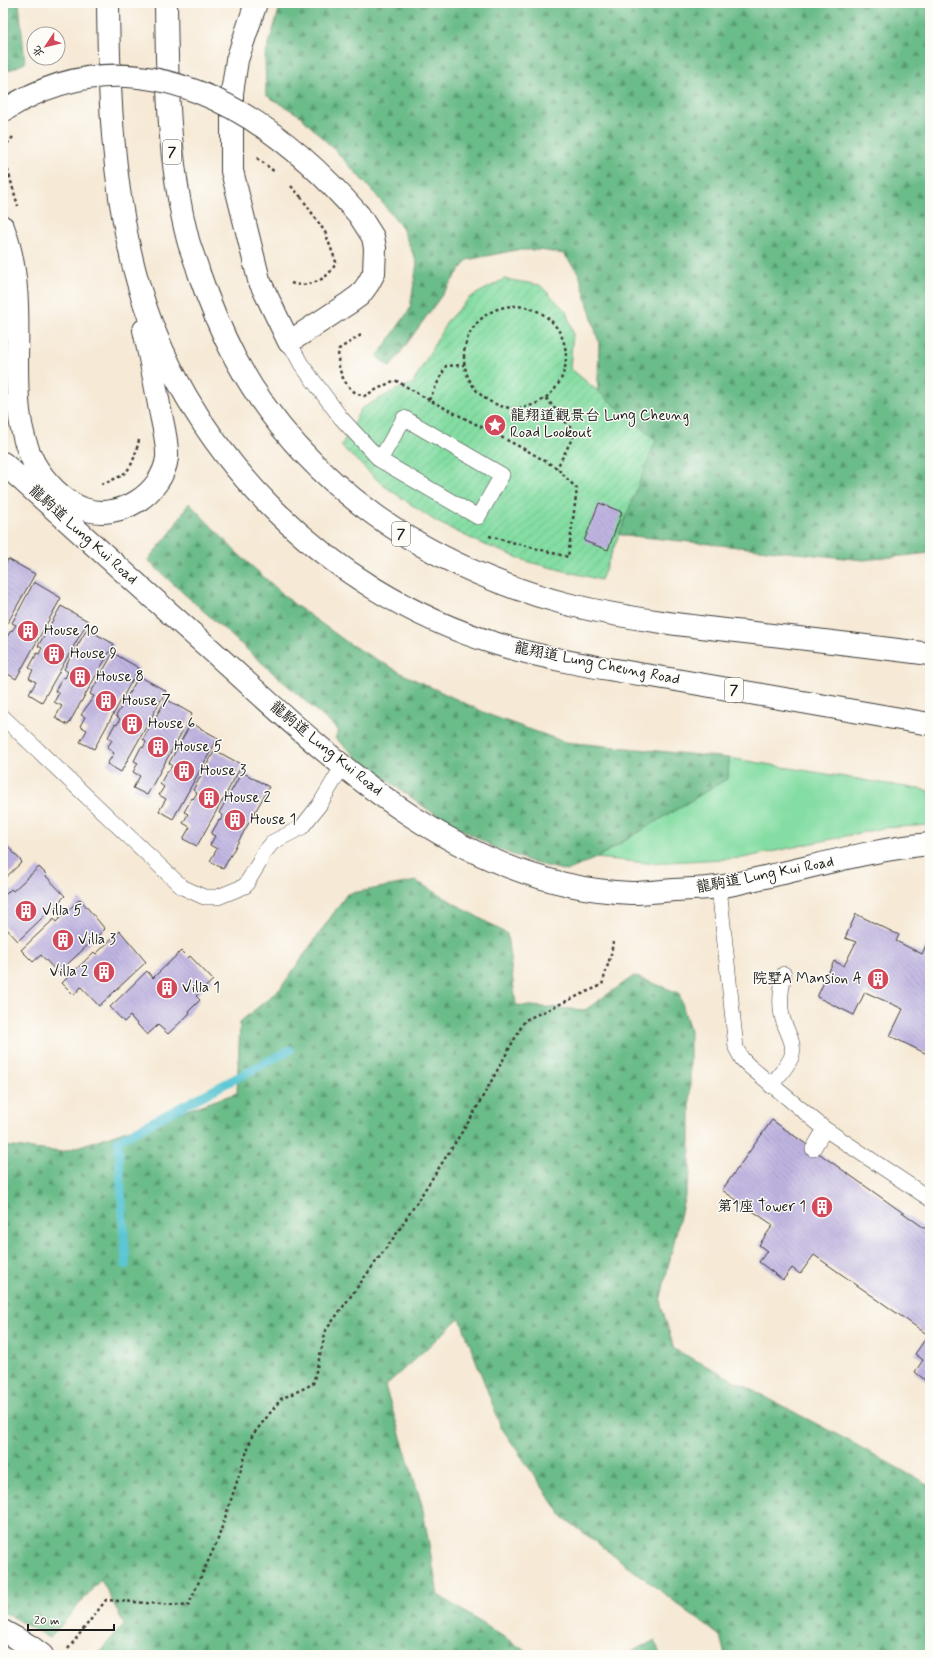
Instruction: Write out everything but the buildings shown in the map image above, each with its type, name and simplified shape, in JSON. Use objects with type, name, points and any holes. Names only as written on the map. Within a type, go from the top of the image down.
[{"type":"main road","name":"龍翔道 Lung Cheung Road","points":[[108,3],[112,132],[117,176],[126,234],[135,274],[148,313],[163,350],[182,388],[206,428],[247,480],[274,510],[305,538],[335,563],[369,586],[428,618],[497,644],[575,663],[930,724]]},
{"type":"main road","name":"7","points":[[166,3],[169,118],[174,171],[188,240],[211,306],[236,359],[264,404],[300,449],[340,488],[383,522],[424,548],[468,570],[512,587],[566,604],[628,617],[688,626],[833,641],[930,654]]},
{"type":"main road","points":[[3,111],[21,99],[45,88],[69,81],[92,77],[120,75],[147,77],[185,86],[218,99],[263,127],[292,148],[338,190],[359,215],[373,237],[376,248],[374,273],[360,295],[289,342],[259,280],[232,171],[232,93],[237,60],[256,3]]},
{"type":"main road","points":[[3,227],[13,263],[18,334],[17,395],[20,421],[27,446],[34,463],[50,485],[64,497],[85,509],[103,512],[122,509],[141,499],[154,487],[163,474],[167,457],[165,434],[126,234]]},
{"type":"main road","name":"龍駒道 Lung Kui Road","points":[[3,463],[273,706],[342,766],[416,819],[460,844],[501,864],[560,883],[602,891],[634,893],[719,887],[888,849],[930,844]]},
{"type":"main road","points":[[3,1631],[30,1646],[42,1655]]},
{"type":"lane","points":[[289,342],[301,364],[341,418],[380,460],[478,517],[502,475],[404,418],[380,460]]},
{"type":"lane","points":[[3,717],[182,887],[204,897],[218,898],[245,886],[263,854],[273,842],[302,827],[320,804],[342,766]]},
{"type":"lane","points":[[719,887],[736,1048],[742,1059],[771,1086],[825,1129],[930,1199]]},
{"type":"lane","points":[[771,1086],[791,1057],[793,1048],[782,1018],[780,1003],[784,974]]},
{"type":"lane","points":[[813,1149],[825,1129]]},
{"type":"path","points":[[19,134],[13,137],[4,150],[5,164],[20,214]]},
{"type":"path","points":[[253,155],[280,176]]},
{"type":"path","points":[[288,182],[301,197],[325,232],[336,262],[327,275],[309,284],[299,286],[290,283]]},
{"type":"path","points":[[518,306],[533,309],[547,317],[557,328],[564,342],[566,358],[564,373],[557,387],[546,398],[533,405],[518,408],[503,407],[489,402],[477,392],[469,380],[464,365],[464,350],[468,335],[476,322],[488,312],[503,307],[518,306]]},
{"type":"path","points":[[338,354],[340,349],[361,335]]},
{"type":"path","points":[[429,400],[446,366],[464,365]]},
{"type":"path","points":[[546,398],[575,433],[557,468]]},
{"type":"path","points":[[94,486],[113,480],[130,469],[140,436]]},
{"type":"path","points":[[478,517],[487,535],[568,557]]},
{"type":"path","points":[[68,1647],[106,1600],[188,1606],[218,1539],[252,1436],[282,1399],[313,1384],[326,1330],[396,1233],[471,1118],[525,1020],[602,984],[613,942]]},
{"type":"green space","points":[[3,3],[19,3],[25,63],[3,73]]},
{"type":"green space","points":[[281,3],[930,3],[930,553],[864,560],[594,532],[599,343],[579,274],[564,254],[540,250],[516,250],[467,260],[390,367],[377,357],[410,309],[417,263],[402,228],[376,195],[335,150],[299,115],[266,95],[265,57]]},
{"type":"green space","name":"龍翔道觀景台 Lung Cheung Road Lookout","points":[[504,279],[540,285],[566,311],[573,333],[570,368],[656,440],[601,580],[529,562],[480,543],[435,521],[383,485],[341,446],[361,409],[395,390],[413,383],[448,320],[469,298]]},
{"type":"green space","points":[[189,503],[236,552],[294,604],[351,645],[405,675],[492,716],[565,742],[729,758],[728,778],[596,858],[567,871],[534,863],[493,847],[427,809],[364,763],[335,738],[339,731],[148,560],[171,532]]},
{"type":"green space","points":[[729,758],[930,791],[930,825],[883,828],[743,858],[648,863],[596,858],[728,778]]},
{"type":"green space","points":[[416,881],[507,934],[516,1005],[585,1010],[634,976],[679,993],[690,1031],[690,1174],[660,1301],[674,1349],[853,1443],[930,1486],[930,1655],[725,1655],[720,1636],[563,1517],[501,1427],[460,1318],[385,1386],[422,1505],[438,1595],[532,1655],[97,1655],[124,1624],[101,1579],[50,1638],[3,1612],[3,1146],[62,1152],[237,1093],[240,1022],[280,989],[347,894]]},
{"type":"green space","points":[[655,1640],[660,1655],[626,1655]]},
{"type":"waterway","points":[[126,1265],[118,1140],[290,1050]]},
{"type":"place","name":"龍翔道觀景台 Lung Cheung Road Lookout","points":[[495,425]]},
{"type":"place","name":"House 10","points":[[28,631]]},
{"type":"place","name":"House 9","points":[[54,654]]},
{"type":"place","name":"House 8","points":[[80,677]]},
{"type":"place","name":"House 7","points":[[106,701]]},
{"type":"place","name":"House 6","points":[[132,724]]},
{"type":"place","name":"House 5","points":[[158,747]]},
{"type":"place","name":"House 3","points":[[184,771]]},
{"type":"place","name":"House 2","points":[[209,798]]},
{"type":"place","name":"House 1","points":[[235,820]]},
{"type":"place","name":"Villa 5","points":[[26,911]]},
{"type":"place","name":"Villa 3","points":[[63,940]]},
{"type":"place","name":"Villa 2","points":[[104,972]]},
{"type":"place","name":"院墅A Mansion A","points":[[878,979]]},
{"type":"place","name":"Villa 1","points":[[167,988]]},
{"type":"place","name":"第1座 Tower 1","points":[[822,1207]]}]
